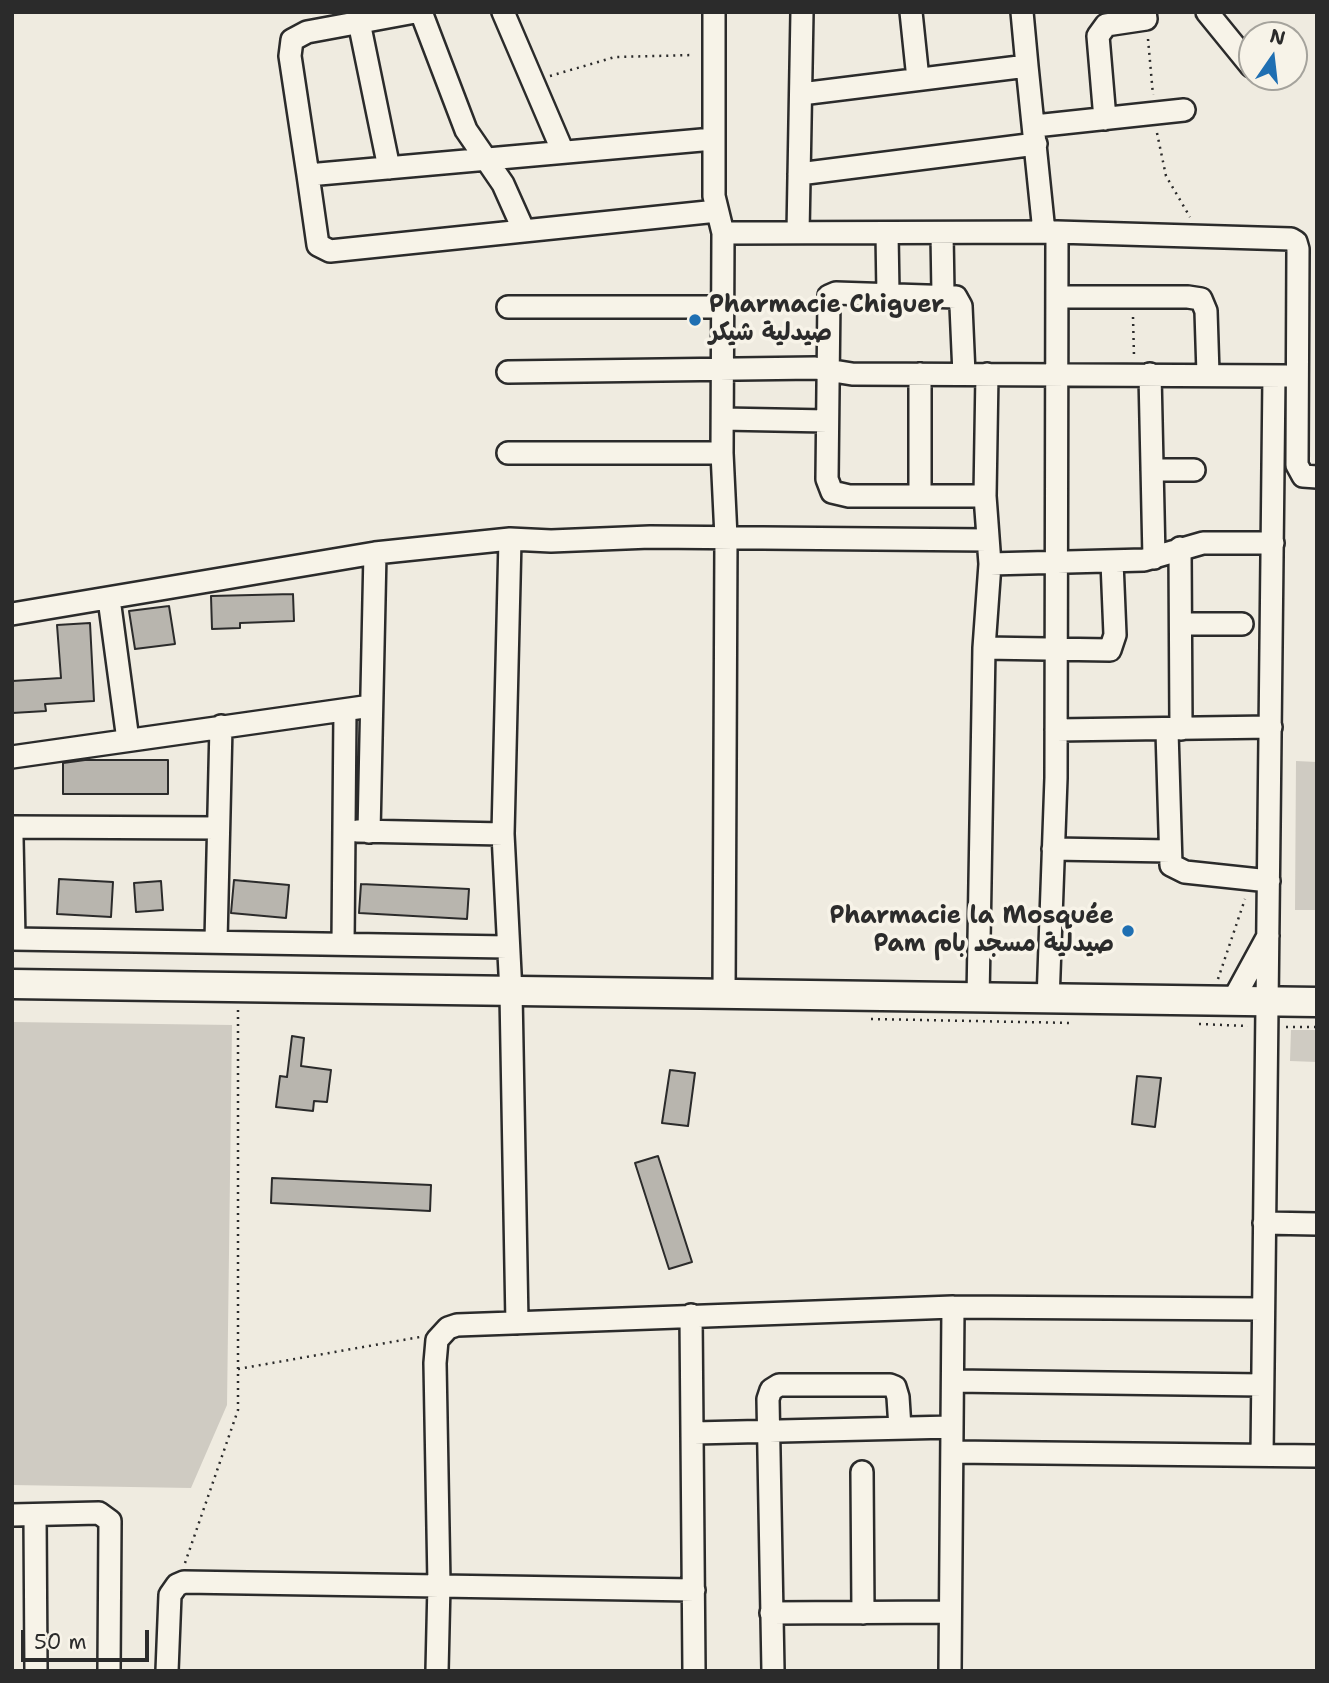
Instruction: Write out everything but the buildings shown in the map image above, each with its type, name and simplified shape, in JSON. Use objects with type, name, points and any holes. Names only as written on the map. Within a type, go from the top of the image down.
[{"type":"main road","points":[[12,984],[1048,1001],[1224,991],[1269,1003],[1317,1002]]},
{"type":"street","points":[[415,12],[307,32],[292,40],[290,47],[318,245],[330,251],[717,211]]},
{"type":"street","points":[[421,12],[466,130],[503,184],[524,231]]},
{"type":"street","points":[[503,12],[563,152]]},
{"type":"street","points":[[714,12],[713,139],[717,211],[723,233],[724,307],[724,996]]},
{"type":"street","points":[[798,233],[802,12]]},
{"type":"street","points":[[911,12],[918,79]]},
{"type":"street","points":[[1022,12],[1058,297],[1056,730],[1048,1001]]},
{"type":"street","points":[[1105,119],[1098,36],[1106,25],[1146,19],[1145,12]]},
{"type":"street","points":[[1207,12],[1238,50]]},
{"type":"street","points":[[359,22],[388,168]]},
{"type":"street","points":[[801,94],[1027,66]]},
{"type":"street","points":[[799,174],[1036,135],[1105,119],[1184,110]]},
{"type":"street","points":[[308,175],[713,139]]},
{"type":"street","points":[[723,233],[1050,232],[1284,238],[1296,242],[1297,465],[1303,476],[1317,477]]},
{"type":"street","points":[[887,233],[888,293]]},
{"type":"street","points":[[942,233],[943,294]]},
{"type":"street","points":[[964,374],[960,300],[943,294],[836,293],[829,296],[827,479],[832,492],[849,496],[985,496]]},
{"type":"street","points":[[1058,297],[1201,299],[1206,311],[1208,374]]},
{"type":"street","points":[[508,307],[724,307]]},
{"type":"street","points":[[508,372],[724,368],[828,369],[852,374],[1297,376]]},
{"type":"street","points":[[920,374],[920,496]]},
{"type":"street","points":[[978,999],[984,648],[990,564],[985,496],[987,374]]},
{"type":"street","points":[[1142,374],[1152,470],[1154,558]]},
{"type":"street","points":[[1262,1455],[1269,934],[1260,880],[1271,727],[1274,376]]},
{"type":"street","points":[[723,419],[827,421]]},
{"type":"street","points":[[508,453],[722,453]]},
{"type":"street","points":[[1152,470],[1194,470]]},
{"type":"street","points":[[12,614],[375,553],[510,539],[726,537],[988,540]]},
{"type":"street","points":[[510,539],[503,834],[511,993],[517,1323]]},
{"type":"street","points":[[990,564],[1112,562],[1154,558],[1203,542],[1273,543]]},
{"type":"street","points":[[1180,548],[1181,624],[1174,730],[1171,865],[1185,872],[1260,880]]},
{"type":"street","points":[[369,832],[375,553]]},
{"type":"street","points":[[984,648],[1105,651],[1113,647],[1112,562]]},
{"type":"street","points":[[109,599],[128,740]]},
{"type":"street","points":[[1181,624],[1242,624]]},
{"type":"street","points":[[12,757],[371,706]]},
{"type":"street","points":[[343,944],[345,710]]},
{"type":"street","points":[[216,942],[221,726]]},
{"type":"street","points":[[1056,730],[1271,727]]},
{"type":"street","points":[[12,827],[218,828]]},
{"type":"street","points":[[344,831],[503,834]]},
{"type":"street","points":[[12,838],[13,939],[507,947]]},
{"type":"street","points":[[1053,849],[1170,851]]},
{"type":"street","points":[[1224,991],[1269,934]]},
{"type":"street","points":[[1264,1223],[1317,1224]]},
{"type":"street","points":[[437,1671],[439,1584],[435,1363],[440,1333],[457,1325],[953,1307],[1263,1309]]},
{"type":"street","points":[[950,1671],[953,1307]]},
{"type":"street","points":[[691,1315],[694,1671]]},
{"type":"street","points":[[953,1381],[1262,1385]]},
{"type":"street","points":[[773,1671],[769,1394],[779,1385],[890,1385],[898,1397],[900,1428]]},
{"type":"street","points":[[694,1433],[952,1427]]},
{"type":"street","points":[[952,1452],[1317,1456]]},
{"type":"street","points":[[862,1472],[863,1613]]},
{"type":"street","points":[[12,1515],[99,1513],[110,1521],[109,1671]]},
{"type":"street","points":[[35,1515],[36,1671]]},
{"type":"street","points":[[167,1671],[170,1595],[177,1584],[184,1582],[694,1590]]},
{"type":"street","points":[[772,1613],[950,1612]]},
{"type":"path","points":[[534,82],[576,66],[615,57],[713,55]]},
{"type":"path","points":[[1132,297],[1142,374]]},
{"type":"path","points":[[1224,991],[1260,880]]},
{"type":"path","points":[[177,1584],[237,1410],[239,988]]},
{"type":"path","points":[[1286,1027],[1317,1027]]},
{"type":"path","points":[[238,1369],[440,1333]]},
{"type":"shaded area","points":[[1296,761],[1317,762],[1317,910],[1295,910]]},
{"type":"shaded area","points":[[12,1022],[232,1025],[227,1405],[191,1488],[12,1485]]},
{"type":"shaded area","points":[[1291,1030],[1317,1030],[1317,1062],[1290,1061]]},
{"type":"place","name":"Pharmacie Chiguer صيدلية شيكر","points":[[695,320]]},
{"type":"place","name":"Pharmacie la Mosquée Pam صيدلية مسجد بام","points":[[1128,931]]}]
